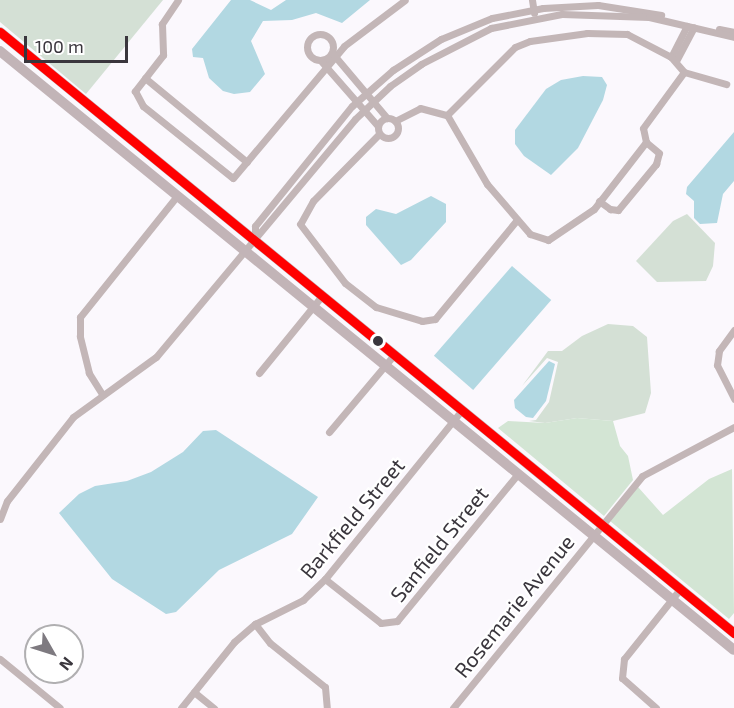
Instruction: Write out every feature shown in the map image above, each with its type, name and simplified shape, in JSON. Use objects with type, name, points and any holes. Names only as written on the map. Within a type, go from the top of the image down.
[{"type":"main road","points":[[0,32],[734,633]]},
{"type":"main road","points":[[0,51],[384,367],[734,650]]},
{"type":"street","points":[[178,0],[162,24],[163,55],[135,91],[144,106],[234,178],[324,63],[366,27],[405,0]]},
{"type":"street","points":[[532,0],[534,19]]},
{"type":"street","points":[[0,519],[7,501],[73,417],[102,394],[126,382],[156,357],[252,238],[255,226],[364,94],[441,39],[492,18],[533,9],[614,6],[734,32]]},
{"type":"street","points":[[252,238],[263,232],[372,102],[442,51],[491,28],[534,19],[609,13],[690,26],[734,37]]},
{"type":"street","points":[[674,59],[690,26]]},
{"type":"street","points":[[447,116],[509,52],[530,41],[587,33],[627,34],[674,59],[684,72],[726,84]]},
{"type":"street","points":[[395,121],[398,130],[394,136],[385,138],[355,104],[324,63],[308,53],[310,38],[326,35],[332,41],[334,55],[364,94],[387,118],[395,121],[420,108],[447,116],[487,184],[517,220],[536,238],[548,240],[599,201],[646,142]]},
{"type":"street","points":[[599,201],[610,209],[618,210],[656,164],[659,153],[646,142],[641,134],[684,72]]},
{"type":"street","points":[[145,78],[247,162]]},
{"type":"street","points":[[387,118],[379,130],[313,201],[300,224],[345,283],[376,307],[422,321],[435,319],[517,220]]},
{"type":"street","points":[[102,394],[89,373],[80,336],[80,317],[177,196]]},
{"type":"street","points":[[259,373],[321,297]]},
{"type":"street","points":[[734,330],[719,351],[717,365],[734,399]]},
{"type":"street","points":[[329,432],[393,356]]},
{"type":"street","name":"Barkfield Street","points":[[182,708],[234,642],[255,624],[303,600],[325,579],[461,411]]},
{"type":"street","name":"Rosemarie Avenue","points":[[453,708],[642,476],[734,427]]},
{"type":"street","name":"Sanfield Street","points":[[325,579],[381,623],[396,621],[517,475]]},
{"type":"street","points":[[656,708],[622,678],[624,660],[680,590]]},
{"type":"street","points":[[255,624],[270,643],[325,687],[327,708]]},
{"type":"street","points":[[0,659],[60,708]]},
{"type":"street","points":[[194,692],[214,708]]},
{"type":"shaded area","points":[[0,0],[163,0],[86,94],[0,22]]},
{"type":"shaded area","points":[[687,214],[715,243],[713,266],[706,281],[657,282],[636,261],[673,221]]},
{"type":"shaded area","points":[[608,324],[633,326],[647,337],[651,393],[645,413],[613,421],[577,418],[545,423],[529,421],[536,420],[549,402],[558,362],[547,358],[522,386],[548,351],[562,351],[582,336]]},
{"type":"green space","points":[[577,418],[613,421],[620,446],[628,456],[633,480],[604,516],[498,428],[508,421],[545,423]]},
{"type":"green space","points":[[732,469],[734,613],[729,619],[610,521],[638,487],[663,515],[709,479]]},
{"type":"water","points":[[231,0],[250,0],[271,10],[286,0],[370,0],[342,23],[316,13],[292,20],[263,21],[251,41],[265,74],[250,92],[234,94],[223,91],[209,78],[203,58],[193,57],[192,49]]},
{"type":"water","points":[[583,76],[602,77],[607,85],[603,100],[578,148],[551,175],[524,156],[515,144],[515,130],[546,89],[561,80]]},
{"type":"water","points":[[734,132],[734,181],[723,194],[717,223],[700,224],[694,218],[694,201],[686,194],[687,187]]},
{"type":"water","points":[[431,196],[446,204],[446,222],[411,260],[401,265],[366,225],[366,217],[376,209],[396,214]]},
{"type":"water","points":[[512,266],[551,300],[473,390],[434,356]]},
{"type":"water","points":[[549,361],[555,364],[546,401],[533,418],[526,417],[515,408],[514,400]]},
{"type":"water","points":[[216,430],[318,497],[292,534],[219,570],[176,612],[166,614],[112,579],[59,513],[79,494],[95,486],[127,481],[151,472],[183,452],[203,431]]},
{"type":"transit line","points":[[0,32],[734,633]]}]
